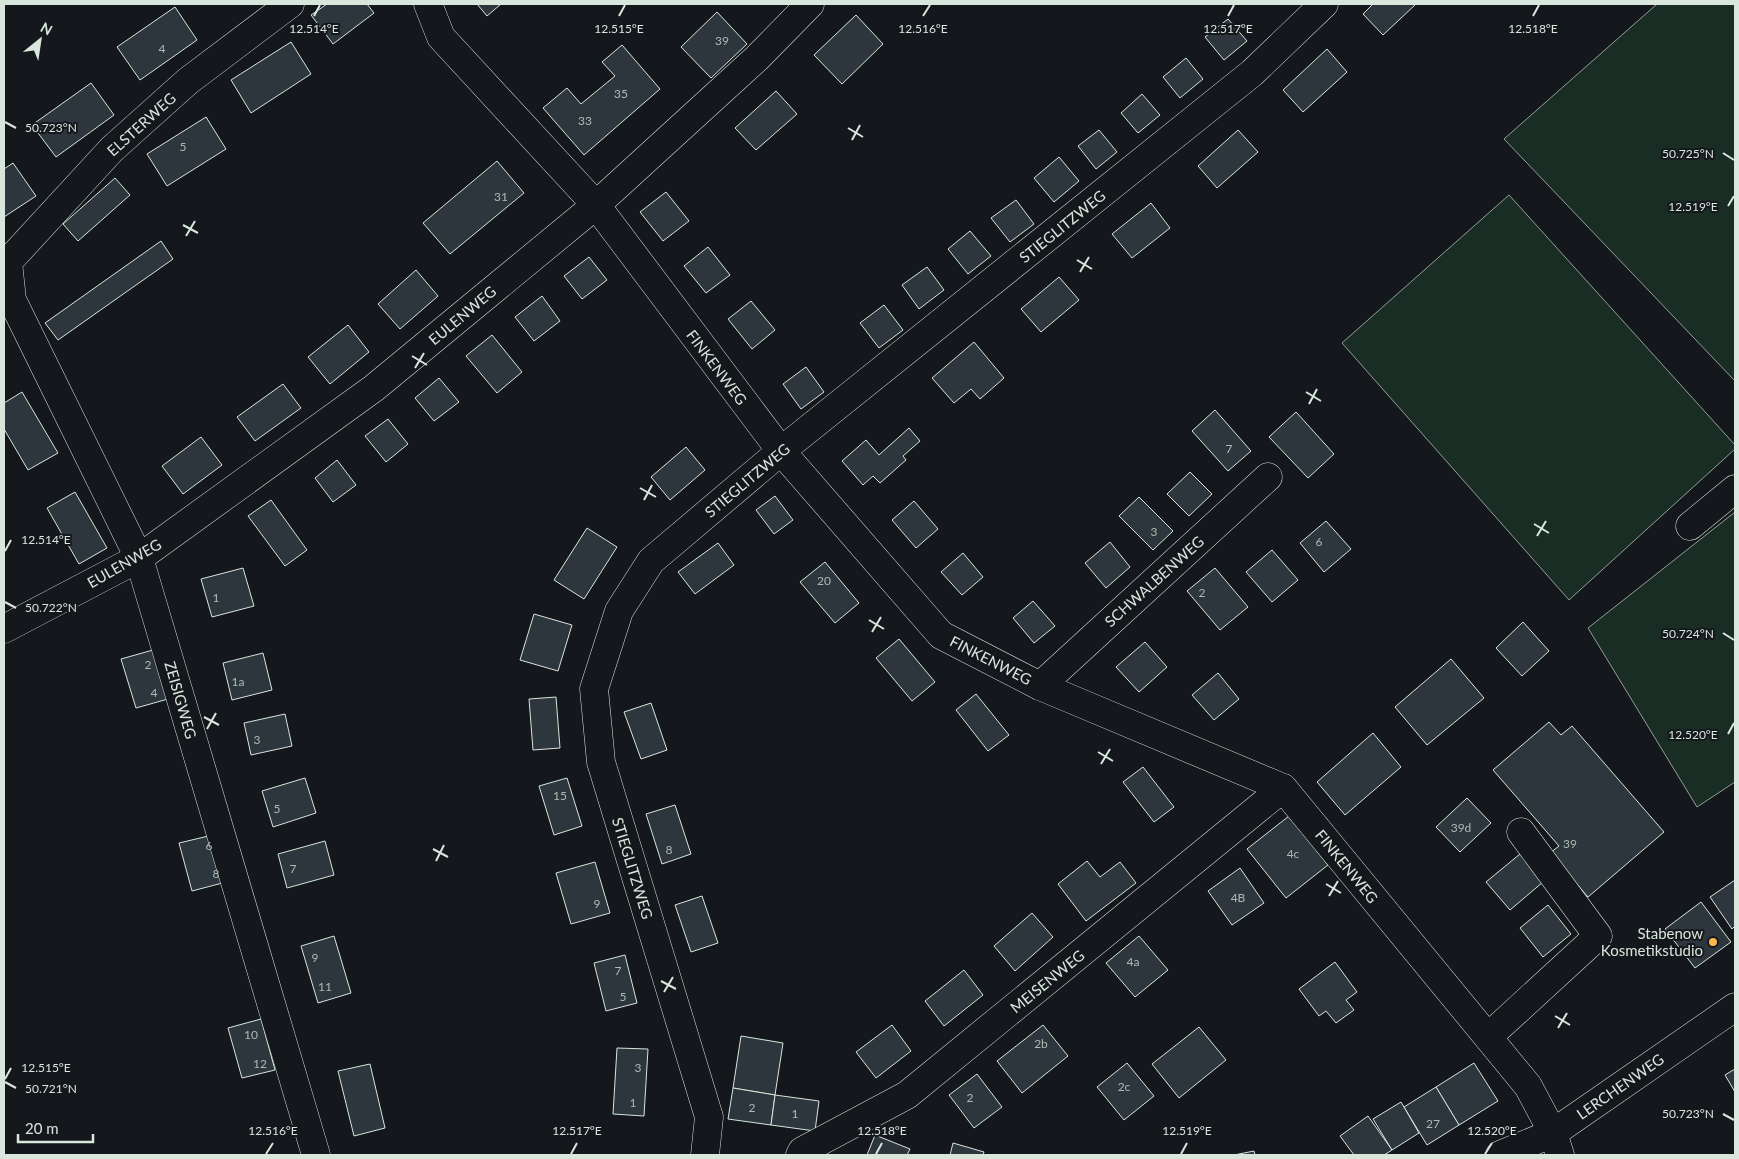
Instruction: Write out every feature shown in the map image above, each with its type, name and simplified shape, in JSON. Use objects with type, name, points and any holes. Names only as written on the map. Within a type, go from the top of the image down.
[{"type":"street","name":"ELSTERWEG","points":[[8,262],[112,149],[188,81],[290,4]]},
{"type":"street","name":"FINKENWEG","points":[[428,4],[441,37],[596,205],[781,452],[941,635],[1040,686],[1283,788],[1528,1086],[1557,1144]]},
{"type":"street","name":"EULENWEG","points":[[4,629],[139,558],[374,388],[596,205],[757,58],[810,4]]},
{"type":"street","name":"STIEGLITZWEG","points":[[706,1155],[709,1118],[601,762],[594,689],[619,611],[651,561],[781,452],[1252,73],[1324,4]]},
{"type":"street","name":"ZEISIGWEG","points":[[8,262],[12,300],[139,558],[316,1155]]},
{"type":"street","name":"SCHWALBENWEG","points":[[1040,686],[1268,477]]},
{"type":"street","points":[[1690,526],[1735,489]]},
{"type":"street","name":"MEISENWEG","points":[[800,1155],[802,1151],[908,1095],[1283,788]]},
{"type":"street","points":[[1488,1037],[1598,936],[1521,832]]},
{"type":"street","name":"LERCHENWEG","points":[[1500,1155],[1557,1144],[1735,1007]]},
{"type":"green space","points":[[1657,4],[1735,4],[1735,381],[1504,139]]},
{"type":"green space","points":[[1509,195],[1735,445],[1735,449],[1569,600],[1342,343]]},
{"type":"green space","points":[[1735,512],[1735,782],[1697,807],[1588,628]]},
{"type":"building","points":[[327,4],[367,4],[374,13],[333,44],[311,15]]},
{"type":"building","points":[[477,4],[501,4],[487,16]]},
{"type":"building","points":[[1373,4],[1416,4],[1383,35],[1363,14]]},
{"type":"building","points":[[175,7],[197,40],[140,80],[117,47]]},
{"type":"building","points":[[717,12],[747,44],[711,78],[681,47]]},
{"type":"building","points":[[856,15],[883,44],[842,84],[814,55]]},
{"type":"building","points":[[1228,19],[1247,41],[1224,60],[1205,37]]},
{"type":"building","points":[[291,42],[311,74],[251,113],[231,80]]},
{"type":"building","points":[[622,45],[660,89],[584,155],[543,108],[567,88],[581,104],[615,76],[602,62]]},
{"type":"building","points":[[1327,49],[1347,72],[1303,112],[1283,90]]},
{"type":"building","points":[[1186,58],[1203,79],[1180,98],[1163,77]]},
{"type":"building","points":[[91,83],[114,115],[56,157],[32,125]]},
{"type":"building","points":[[776,91],[797,114],[756,150],[735,128]]},
{"type":"building","points":[[1142,94],[1160,115],[1138,133],[1121,113]]},
{"type":"building","points":[[206,117],[226,149],[167,186],[147,154]]},
{"type":"building","points":[[1099,130],[1117,152],[1096,169],[1078,146]]},
{"type":"building","points":[[1238,130],[1258,152],[1217,188],[1198,166]]},
{"type":"building","points":[[1059,157],[1079,181],[1054,202],[1034,178]]},
{"type":"building","points":[[497,161],[524,193],[450,254],[423,223]]},
{"type":"building","points":[[13,163],[36,196],[4,217],[4,169]]},
{"type":"building","points":[[115,178],[130,195],[78,241],[63,224]]},
{"type":"building","points":[[666,192],[689,221],[663,241],[640,212]]},
{"type":"building","points":[[1016,200],[1034,224],[1010,242],[991,218]]},
{"type":"building","points":[[1151,203],[1170,228],[1132,258],[1112,234]]},
{"type":"building","points":[[970,231],[991,256],[968,274],[948,249]]},
{"type":"building","points":[[161,241],[173,259],[58,340],[45,323]]},
{"type":"building","points":[[708,247],[730,275],[706,293],[684,266]]},
{"type":"building","points":[[589,257],[607,280],[582,299],[564,276]]},
{"type":"building","points":[[927,267],[944,290],[919,309],[902,285]]},
{"type":"building","points":[[416,270],[438,296],[400,329],[378,304]]},
{"type":"building","points":[[1059,277],[1079,300],[1041,332],[1021,309]]},
{"type":"building","points":[[542,296],[560,321],[534,341],[515,317]]},
{"type":"building","points":[[751,301],[775,330],[752,349],[728,319]]},
{"type":"building","points":[[884,305],[903,330],[879,348],[860,323]]},
{"type":"building","points":[[348,325],[369,352],[330,384],[308,357]]},
{"type":"building","points":[[492,335],[522,372],[497,393],[466,356]]},
{"type":"building","points":[[974,342],[1004,378],[980,399],[971,389],[954,403],[932,378]]},
{"type":"building","points":[[806,367],[824,392],[801,409],[783,384]]},
{"type":"building","points":[[439,378],[459,402],[434,421],[415,398]]},
{"type":"building","points":[[283,384],[301,408],[255,441],[237,417]]},
{"type":"building","points":[[22,392],[58,453],[28,470],[4,429],[4,403]]},
{"type":"building","points":[[1215,410],[1251,451],[1228,471],[1192,431]]},
{"type":"building","points":[[1296,412],[1334,454],[1308,478],[1269,437]]},
{"type":"building","points":[[388,419],[408,444],[386,462],[365,436]]},
{"type":"building","points":[[909,428],[920,441],[903,456],[906,460],[880,483],[873,476],[863,485],[842,461],[866,440],[879,455]]},
{"type":"building","points":[[201,437],[222,465],[183,494],[162,466]]},
{"type":"building","points":[[686,447],[705,470],[670,500],[651,477]]},
{"type":"building","points":[[337,460],[356,485],[333,502],[315,478]]},
{"type":"building","points":[[1190,472],[1212,494],[1189,516],[1167,494]]},
{"type":"building","points":[[75,492],[107,548],[79,564],[47,508]]},
{"type":"building","points":[[775,496],[793,520],[774,534],[756,510]]},
{"type":"building","points":[[1139,497],[1173,531],[1153,550],[1119,516]]},
{"type":"building","points":[[271,500],[307,550],[285,566],[248,516]]},
{"type":"building","points":[[914,501],[938,529],[916,548],[892,520]]},
{"type":"building","points":[[1326,521],[1351,549],[1324,572],[1300,543]]},
{"type":"building","points":[[587,528],[617,547],[584,599],[554,580]]},
{"type":"building","points":[[1110,542],[1130,567],[1106,588],[1085,563]]},
{"type":"building","points":[[718,543],[734,565],[695,594],[678,572]]},
{"type":"building","points":[[1272,550],[1298,580],[1272,602],[1246,572]]},
{"type":"building","points":[[963,553],[983,577],[962,595],[941,572]]},
{"type":"building","points":[[825,562],[859,603],[835,623],[800,582]]},
{"type":"building","points":[[243,568],[254,606],[212,617],[201,579]]},
{"type":"building","points":[[1215,568],[1248,607],[1220,630],[1187,591]]},
{"type":"building","points":[[1033,601],[1055,626],[1034,643],[1013,618]]},
{"type":"building","points":[[534,614],[572,625],[558,671],[520,660]]},
{"type":"building","points":[[1523,622],[1549,651],[1522,676],[1496,648]]},
{"type":"building","points":[[899,639],[935,682],[912,701],[876,658]]},
{"type":"building","points":[[1145,642],[1167,667],[1139,692],[1116,667]]},
{"type":"building","points":[[153,650],[168,699],[136,708],[121,659]]},
{"type":"building","points":[[263,653],[272,690],[232,700],[223,663]]},
{"type":"building","points":[[1451,659],[1484,698],[1427,745],[1395,707]]},
{"type":"building","points":[[1218,673],[1239,699],[1214,720],[1192,695]]},
{"type":"building","points":[[976,694],[1009,735],[988,751],[956,710]]},
{"type":"building","points":[[556,697],[560,748],[533,750],[529,699]]},
{"type":"building","points":[[651,703],[667,750],[641,759],[624,712]]},
{"type":"building","points":[[285,714],[292,746],[251,755],[244,723]]},
{"type":"building","points":[[1549,722],[1561,735],[1572,726],[1664,832],[1588,897],[1550,853],[1559,846],[1493,770]]},
{"type":"building","points":[[1373,733],[1401,767],[1345,815],[1317,782]]},
{"type":"building","points":[[1143,767],[1174,807],[1154,822],[1123,782]]},
{"type":"building","points":[[305,778],[316,813],[273,827],[262,791]]},
{"type":"building","points":[[567,778],[582,826],[554,835],[539,786]]},
{"type":"building","points":[[1467,798],[1491,823],[1460,852],[1436,827]]},
{"type":"building","points":[[675,805],[691,854],[662,864],[646,814]]},
{"type":"building","points":[[1289,816],[1328,865],[1286,898],[1247,849]]},
{"type":"building","points":[[217,834],[230,881],[192,891],[179,843]]},
{"type":"building","points":[[325,841],[334,875],[287,888],[278,854]]},
{"type":"building","points":[[1520,854],[1543,882],[1510,910],[1486,882]]},
{"type":"building","points":[[1087,861],[1100,877],[1120,862],[1136,883],[1086,921],[1058,884]]},
{"type":"building","points":[[595,862],[610,913],[571,924],[556,873]]},
{"type":"building","points":[[1240,868],[1264,903],[1232,925],[1208,891]]},
{"type":"building","points":[[1735,880],[1735,926],[1732,929],[1710,897]]},
{"type":"building","points":[[702,896],[718,943],[691,952],[675,905]]},
{"type":"building","points":[[1701,902],[1731,942],[1695,968],[1665,929]]},
{"type":"building","points":[[1548,905],[1571,934],[1543,957],[1520,928]]},
{"type":"building","points":[[1032,913],[1053,937],[1015,971],[994,946]]},
{"type":"building","points":[[334,936],[351,993],[318,1003],[301,946]]},
{"type":"building","points":[[1139,936],[1168,970],[1135,997],[1106,963]]},
{"type":"building","points":[[625,955],[637,1003],[606,1011],[594,963]]},
{"type":"building","points":[[1335,962],[1357,992],[1346,1000],[1354,1010],[1336,1023],[1326,1011],[1319,1016],[1299,989]]},
{"type":"building","points":[[964,970],[983,995],[944,1026],[925,1001]]},
{"type":"building","points":[[261,1019],[275,1070],[242,1078],[228,1028]]},
{"type":"building","points":[[892,1025],[911,1051],[876,1078],[856,1052]]},
{"type":"building","points":[[1043,1025],[1068,1056],[1022,1093],[997,1061]]},
{"type":"building","points":[[1199,1027],[1226,1060],[1179,1098],[1152,1064]]},
{"type":"building","points":[[741,1036],[783,1043],[775,1095],[733,1088]]},
{"type":"building","points":[[617,1048],[648,1049],[644,1116],[613,1114]]},
{"type":"building","points":[[1127,1063],[1154,1096],[1124,1120],[1097,1087]]},
{"type":"building","points":[[1474,1063],[1498,1101],[1459,1125],[1436,1087]]},
{"type":"building","points":[[370,1064],[385,1128],[354,1136],[338,1071]]},
{"type":"building","points":[[1735,1069],[1735,1092],[1725,1075]]},
{"type":"building","points":[[977,1074],[1002,1107],[974,1128],[949,1095]]},
{"type":"building","points":[[1436,1087],[1459,1125],[1427,1145],[1404,1107]]},
{"type":"building","points":[[733,1088],[775,1095],[771,1125],[728,1119]]},
{"type":"building","points":[[775,1095],[819,1101],[815,1131],[771,1125]]},
{"type":"building","points":[[1401,1102],[1419,1133],[1392,1150],[1373,1119]]},
{"type":"building","points":[[1368,1116],[1392,1150],[1384,1155],[1354,1155],[1340,1136]]},
{"type":"building","points":[[875,1135],[910,1149],[907,1155],[867,1155]]},
{"type":"building","points":[[953,1143],[984,1152],[983,1155],[950,1155]]},
{"type":"building","points":[[1254,1151],[1255,1155],[1234,1155]]},
{"type":"place","name":"Stabenow Kosmetikstudio","points":[[1713,942]]}]
